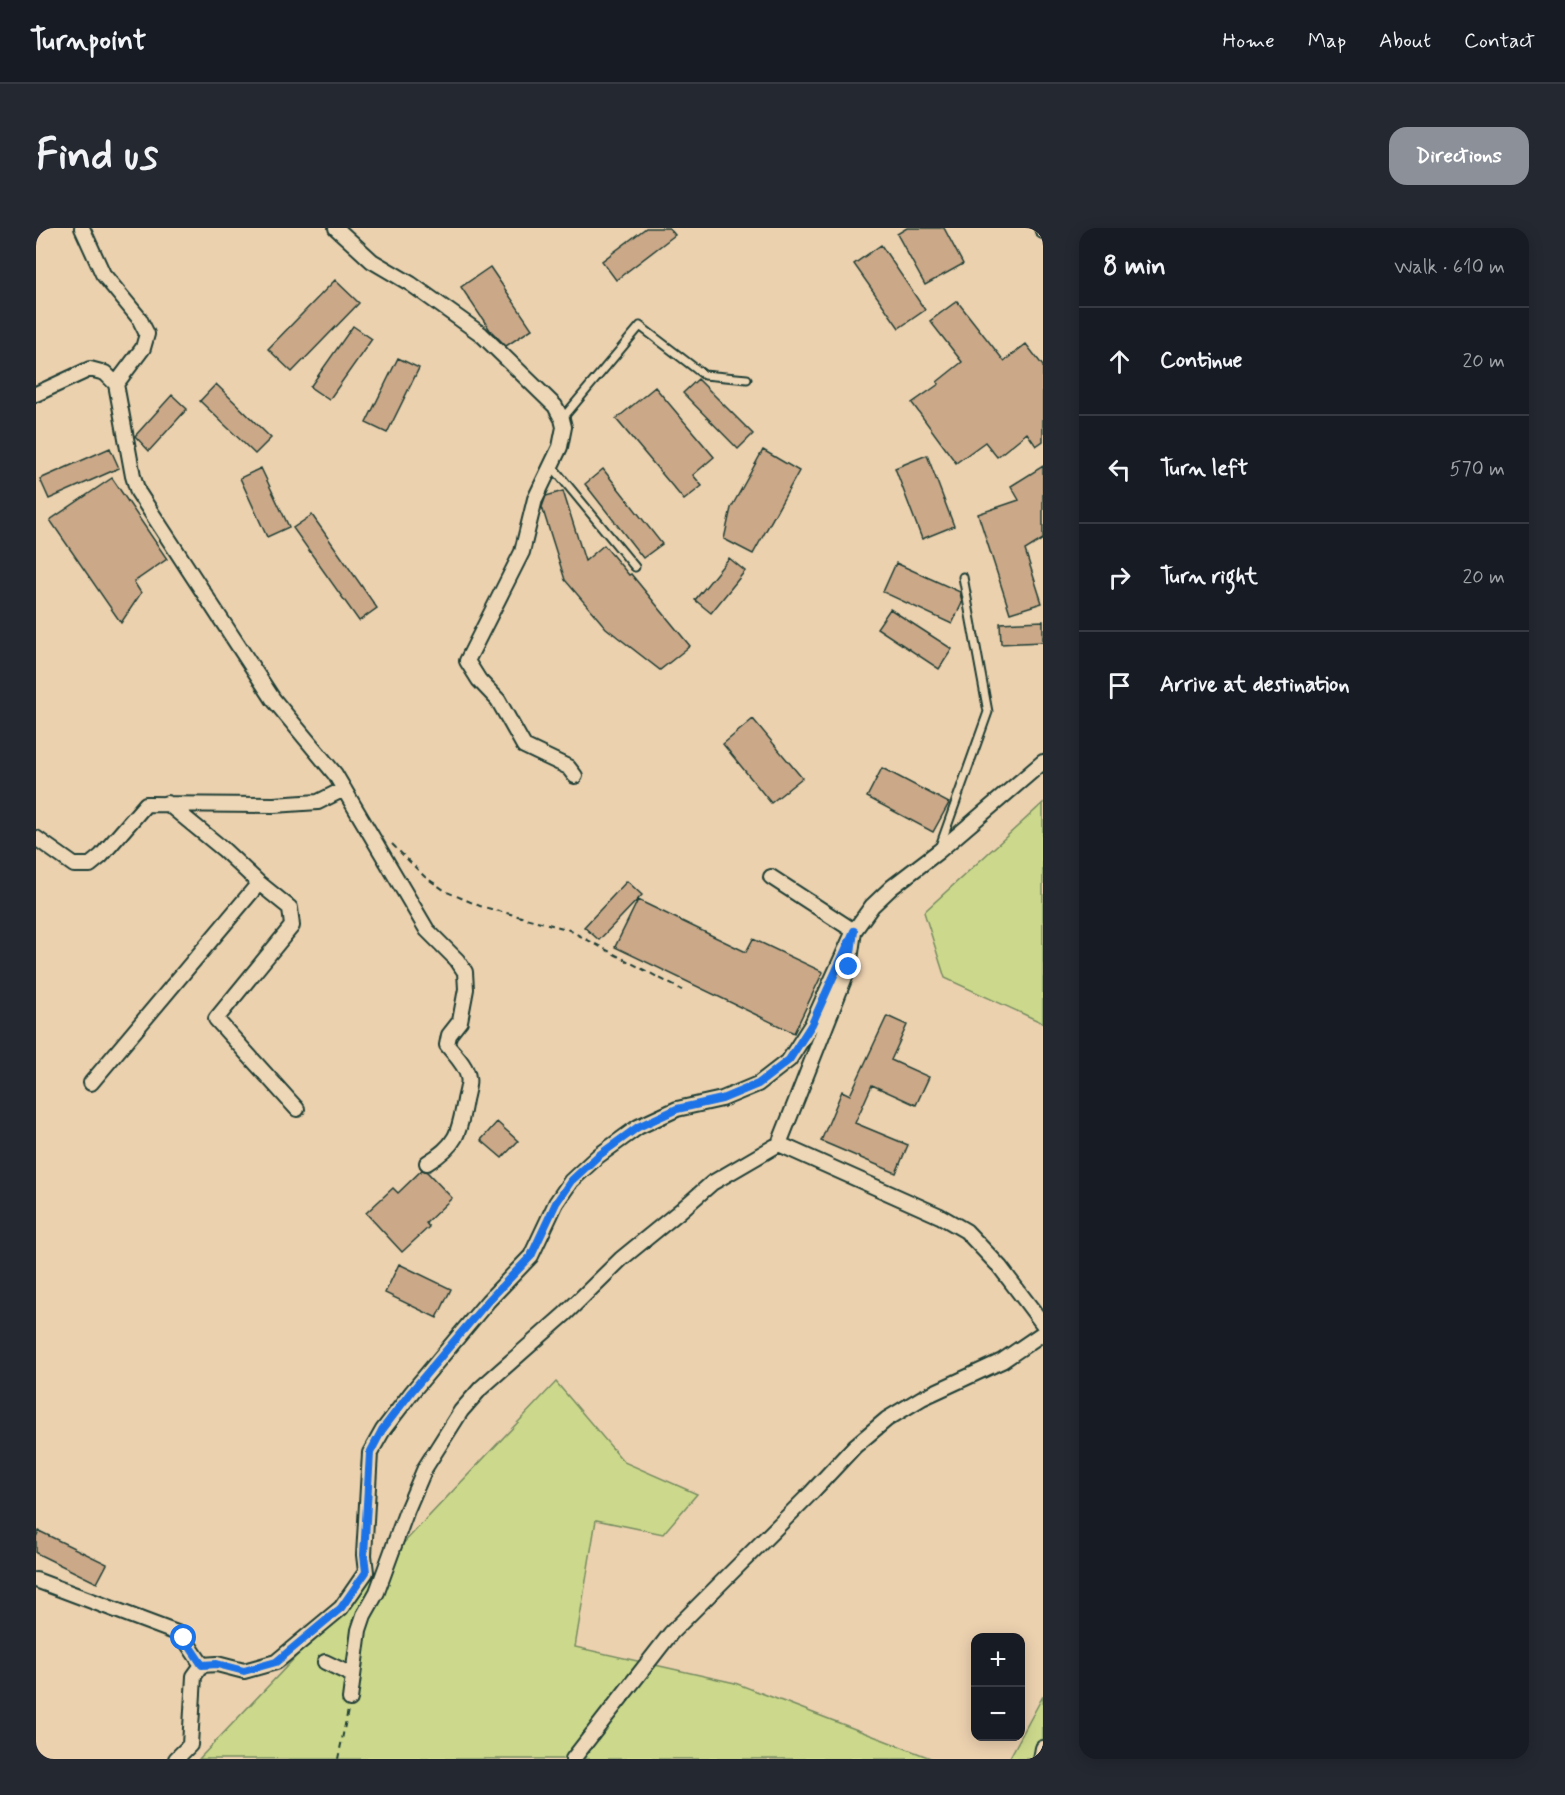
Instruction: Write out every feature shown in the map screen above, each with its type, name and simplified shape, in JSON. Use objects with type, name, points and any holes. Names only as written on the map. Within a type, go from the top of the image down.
[{"type":"street","points":[[82,228],[103,274],[139,318],[147,334],[143,348],[116,384]]},
{"type":"street","points":[[336,228],[372,261],[411,284],[481,334],[555,406],[562,418],[564,427],[560,447],[535,499],[522,552],[467,661],[479,680],[498,700],[524,746],[568,767],[575,776]]},
{"type":"street","points":[[36,394],[90,369],[105,373],[116,384],[138,492],[273,699],[335,774],[427,930],[457,960],[465,972],[466,989],[460,1021],[448,1035],[447,1045],[460,1061],[469,1078],[460,1124],[453,1143],[427,1163]]},
{"type":"street","points":[[202,1665],[217,1664],[244,1671],[276,1662],[341,1608],[366,1572],[364,1555],[370,1453],[382,1430],[488,1301],[531,1256],[556,1203],[571,1181],[598,1156],[638,1127],[677,1109],[722,1099],[758,1084],[789,1060],[812,1024],[854,931],[872,906],[1043,762]]},
{"type":"street","points":[[36,838],[74,865],[90,865],[101,856],[146,804],[307,803],[318,802],[344,789]]},
{"type":"street","points":[[167,803],[290,908],[292,926],[216,1019],[297,1109]]},
{"type":"street","points":[[771,877],[854,931]]},
{"type":"street","points":[[91,1083],[259,883]]},
{"type":"street","points":[[350,1699],[359,1630],[377,1592],[406,1510],[425,1468],[461,1411],[481,1388],[557,1321],[621,1259],[712,1183],[779,1144],[849,967],[854,931]]},
{"type":"street","points":[[779,1144],[940,1216],[966,1231],[1000,1267],[1043,1324]]},
{"type":"street","points":[[573,1759],[671,1632],[855,1446],[887,1419],[922,1398],[1002,1361],[1043,1333]]},
{"type":"street","points":[[36,1580],[180,1634],[202,1665]]},
{"type":"street","points":[[325,1662],[352,1674]]},
{"type":"street","points":[[176,1759],[190,1745],[194,1676],[202,1665]]},
{"type":"street","points":[[1041,1759],[1043,1748]]},
{"type":"lane","points":[[562,418],[640,326],[704,375],[747,379]]},
{"type":"lane","points":[[551,465],[635,567]]},
{"type":"lane","points":[[939,851],[988,712],[963,577]]},
{"type":"path","points":[[391,843],[425,877],[447,892],[480,906],[567,929],[682,990]]},
{"type":"path","points":[[338,1759],[350,1699]]},
{"type":"green space","points":[[1043,803],[1043,1023],[945,978],[924,912]]},
{"type":"green space","points":[[556,1382],[624,1462],[697,1494],[663,1534],[596,1520],[575,1647],[735,1683],[933,1759],[199,1759]]},
{"type":"green space","points":[[1043,1696],[1043,1759],[1009,1759],[1019,1741],[1025,1741],[1025,1729]]},
{"type":"building","points":[[646,228],[669,228],[675,235],[616,280],[602,261]]},
{"type":"building","points":[[907,228],[944,228],[963,264],[925,285],[897,234]]},
{"type":"building","points":[[881,245],[925,310],[899,328],[854,264]]},
{"type":"building","points":[[490,267],[532,329],[506,346],[490,330],[461,287]]},
{"type":"building","points":[[335,280],[359,303],[292,372],[268,349]]},
{"type":"building","points":[[957,301],[1004,361],[1026,344],[1043,366],[1043,441],[1036,446],[1027,433],[997,457],[985,442],[956,463],[912,403],[939,384],[937,382],[962,362],[930,321]]},
{"type":"building","points":[[353,326],[372,339],[329,400],[310,387]]},
{"type":"building","points":[[398,358],[419,368],[387,433],[366,423]]},
{"type":"building","points":[[698,379],[753,434],[738,449],[683,393]]},
{"type":"building","points":[[216,384],[271,438],[255,454],[200,401]]},
{"type":"building","points":[[655,387],[714,457],[693,475],[702,486],[684,500],[616,419]]},
{"type":"building","points":[[172,395],[187,409],[149,451],[135,436]]},
{"type":"building","points":[[110,448],[119,468],[49,499],[40,479]]},
{"type":"building","points":[[763,450],[799,471],[753,554],[724,539],[731,508]]},
{"type":"building","points":[[927,455],[954,526],[922,539],[895,468]]},
{"type":"building","points":[[1043,466],[1043,539],[1025,550],[1042,603],[1010,613],[978,514],[1019,500],[1011,486]]},
{"type":"building","points":[[261,468],[289,527],[267,537],[240,478]]},
{"type":"building","points":[[603,469],[662,544],[643,558],[585,484]]},
{"type":"building","points":[[112,478],[167,559],[134,582],[141,593],[121,623],[50,520]]},
{"type":"building","points":[[563,491],[585,561],[604,545],[690,646],[660,670],[606,628],[565,580],[542,507],[546,496]]},
{"type":"building","points":[[312,515],[377,608],[359,621],[293,528]]},
{"type":"building","points":[[729,558],[745,571],[711,613],[695,600]]},
{"type":"building","points":[[896,563],[960,592],[962,603],[952,624],[883,592]]},
{"type":"building","points":[[890,609],[952,649],[939,669],[877,628]]},
{"type":"building","points":[[1043,621],[1043,642],[1001,644],[1000,623]]},
{"type":"building","points":[[753,719],[802,778],[771,803],[723,744]]},
{"type":"building","points":[[882,768],[949,803],[933,832],[867,797]]},
{"type":"building","points":[[627,881],[642,895],[599,940],[584,927]]},
{"type":"building","points":[[638,900],[746,952],[753,939],[823,972],[794,1033],[615,947]]},
{"type":"building","points":[[887,1016],[907,1025],[891,1060],[929,1077],[916,1105],[872,1085],[855,1123],[908,1145],[896,1173],[821,1141],[842,1091],[850,1095]]},
{"type":"building","points":[[497,1122],[518,1141],[502,1158],[481,1140]]},
{"type":"building","points":[[422,1170],[427,1172],[452,1198],[426,1223],[429,1227],[402,1252],[366,1213],[393,1188],[398,1193]]},
{"type":"building","points":[[399,1264],[451,1289],[437,1318],[385,1293]]},
{"type":"building","points":[[39,1531],[107,1564],[97,1583],[36,1553],[36,1537]]},
{"type":"route","points":[[184,1638],[202,1665],[217,1664],[244,1671],[276,1662],[341,1608],[366,1572],[364,1555],[367,1471],[370,1453],[382,1430],[488,1301],[531,1256],[556,1203],[571,1181],[598,1156],[638,1127],[677,1109],[722,1099],[758,1084],[789,1060],[812,1024],[854,931],[849,967]]}]
